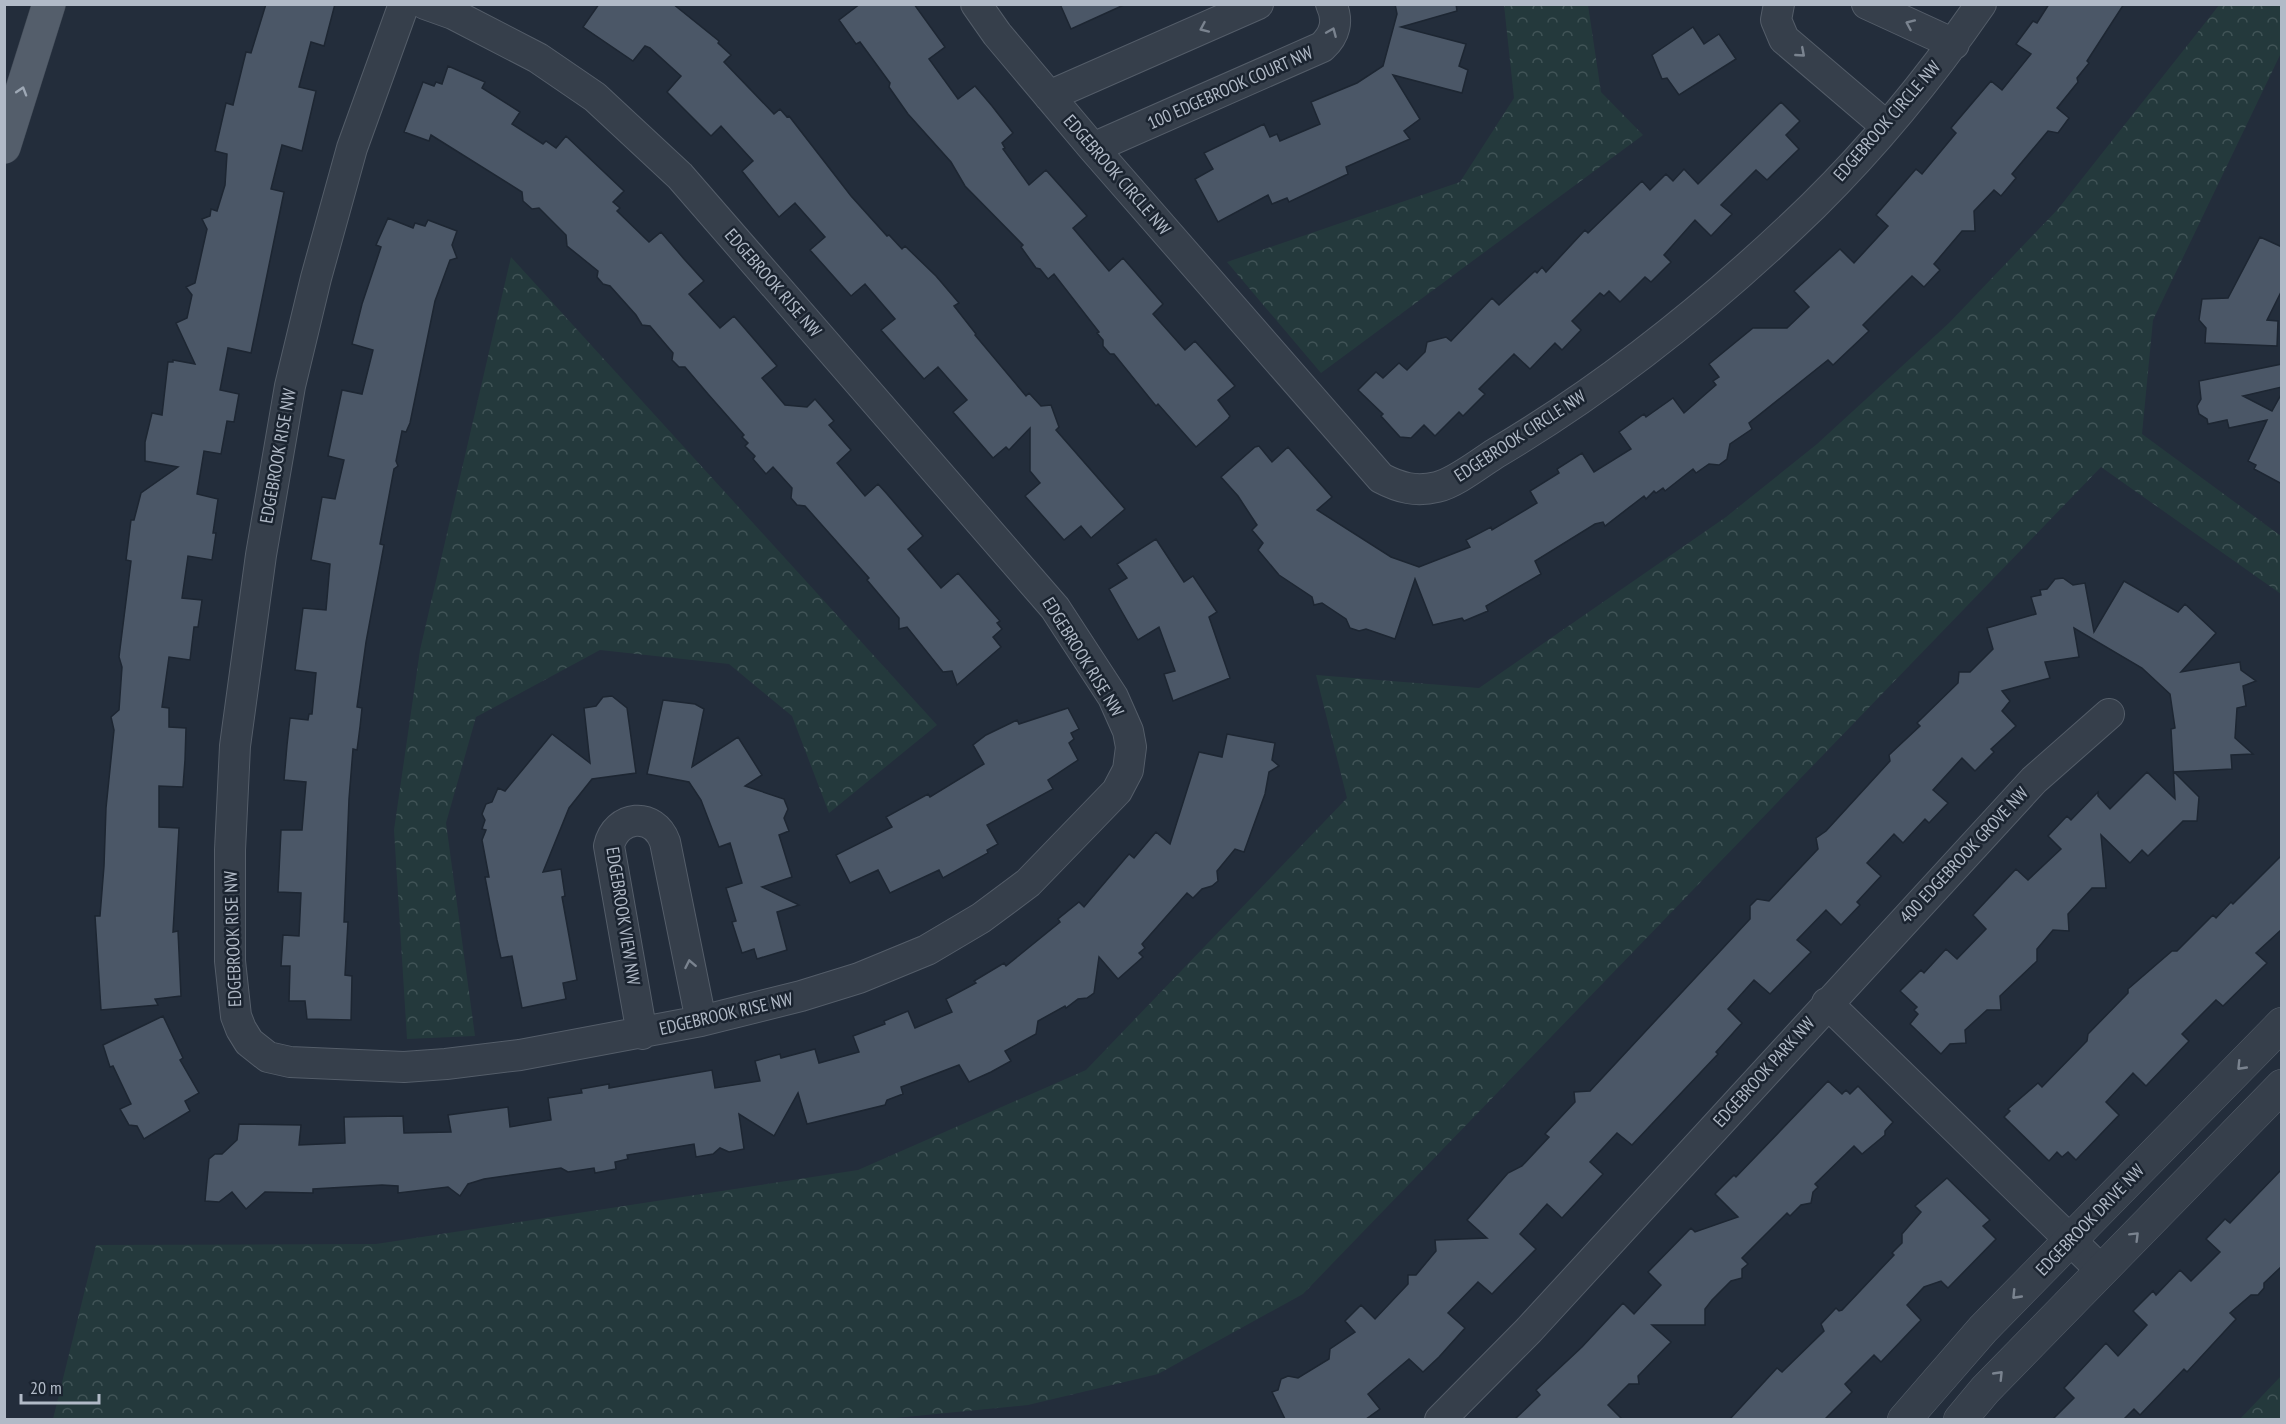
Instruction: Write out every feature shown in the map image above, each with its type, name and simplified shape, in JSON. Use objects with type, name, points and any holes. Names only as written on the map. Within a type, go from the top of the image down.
[{"type":"main road","points":[[4,147],[49,4]]},
{"type":"street","name":"EDGEBROOK RISE NW","points":[[404,4],[352,148],[316,278],[290,386],[261,555],[235,746],[230,861],[230,962],[236,1016],[241,1029],[256,1049],[268,1057],[290,1062],[404,1067],[446,1064],[642,1034],[701,1021],[801,996],[858,978],[927,950],[981,918],[1029,883],[1117,791],[1128,770],[1131,747],[1128,732],[1113,698],[1055,608],[680,176],[595,97],[538,58],[453,14],[425,4]]},
{"type":"street","name":"EDGEBROOK CIRCLE NW","points":[[976,4],[1093,148],[1381,478],[1399,487],[1419,490],[1440,487],[1517,441],[1672,332],[1814,205],[1886,126],[1954,44],[1981,4]]},
{"type":"street","points":[[1049,96],[1258,4]]},
{"type":"street","name":"100 EDGEBROOK COURT NW","points":[[1093,148],[1322,47],[1334,31],[1336,21],[1332,4]]},
{"type":"street","points":[[1779,4],[1776,20],[1784,39],[1886,126]]},
{"type":"street","points":[[1867,4],[1954,44]]},
{"type":"street","name":"400 EDGEBROOK GROVE NW","points":[[1827,1003],[2034,780],[2109,714]]},
{"type":"street","name":"EDGEBROOK VIEW NW","points":[[642,1034],[609,846],[616,829],[633,820],[650,822],[662,834],[665,842],[701,1021]]},
{"type":"street","name":"EDGEBROOK PARK NW","points":[[1440,1419],[1529,1330],[1827,1003],[2101,1270]]},
{"type":"street","name":"EDGEBROOK DRIVE NW","points":[[1904,1419],[1983,1329],[2282,1024]]},
{"type":"street","points":[[1960,1419],[2101,1270],[2282,1086]]},
{"type":"green space","points":[[2220,4],[2281,5],[2281,53],[2153,320],[2142,434],[2281,536],[2281,594],[2101,467],[1303,1294],[1158,1374],[1028,1405],[885,1419],[53,1419],[96,1245],[376,1244],[858,1170],[1086,1070],[1347,798],[1316,675],[1479,688],[1726,517],[1817,444],[1949,323],[2058,209]]},
{"type":"green space","points":[[1504,5],[1588,5],[1601,92],[1643,135],[1321,373],[1227,262],[1460,182],[1514,98]]},
{"type":"green space","points":[[511,257],[937,725],[829,813],[792,716],[729,664],[600,650],[476,717],[446,823],[475,1036],[407,1039],[394,830],[420,650]]},
{"type":"green space","points":[[2281,1376],[2281,1419],[2240,1419]]},
{"type":"building","points":[[266,4],[335,4],[324,46],[311,42],[299,87],[316,91],[302,151],[282,145],[271,189],[284,192],[251,353],[228,348],[220,390],[239,394],[234,422],[227,421],[221,454],[204,451],[197,494],[218,499],[213,533],[216,533],[212,560],[188,556],[182,598],[202,600],[198,627],[194,627],[190,660],[169,657],[162,707],[169,708],[169,727],[186,728],[185,760],[183,787],[159,786],[159,827],[179,828],[173,932],[178,931],[181,996],[155,999],[158,1005],[101,1010],[95,916],[100,916],[106,808],[114,730],[111,717],[119,710],[122,667],[119,657],[131,561],[126,560],[131,520],[134,520],[141,493],[178,467],[145,461],[145,442],[152,413],[162,415],[168,362],[173,362],[173,360],[195,364],[176,323],[187,318],[192,295],[186,287],[195,283],[207,229],[202,219],[210,216],[211,209],[217,211],[225,185],[227,154],[215,151],[226,103],[233,105],[246,52],[251,53]]},
{"type":"building","points":[[599,4],[673,4],[719,41],[718,43],[731,55],[724,62],[774,114],[780,109],[787,117],[789,116],[851,196],[887,236],[889,235],[902,249],[905,246],[936,276],[959,303],[954,306],[975,335],[1026,396],[1029,393],[1041,406],[1051,405],[1059,427],[1056,430],[1125,509],[1091,538],[1081,526],[1064,540],[1025,496],[1040,483],[1030,471],[1030,428],[1009,450],[1006,447],[993,458],[953,412],[967,400],[938,367],[924,379],[881,330],[895,319],[865,284],[851,296],[810,250],[825,237],[795,203],[779,217],[742,171],[753,161],[721,126],[711,136],[667,92],[681,76],[650,48],[645,46],[633,61],[583,27]]},
{"type":"building","points":[[860,4],[914,4],[945,47],[929,59],[958,99],[975,86],[992,106],[1013,133],[1002,143],[1005,148],[1003,149],[1029,185],[1046,170],[1087,216],[1073,228],[1109,271],[1123,258],[1163,304],[1153,314],[1185,350],[1195,341],[1235,386],[1218,400],[1230,416],[1196,447],[1158,404],[1156,406],[1114,354],[1110,354],[1103,346],[1103,340],[1097,333],[1099,332],[1054,274],[1048,279],[1040,269],[1036,268],[1021,247],[1023,245],[965,186],[951,162],[908,114],[889,87],[890,83],[860,42],[856,44],[839,20]]},
{"type":"building","points":[[1060,4],[1126,4],[1071,29]]},
{"type":"building","points":[[1395,4],[1456,4],[1457,11],[1401,27],[1466,44],[1459,66],[1468,70],[1462,93],[1393,75],[1420,119],[1404,131],[1410,139],[1346,167],[1348,174],[1289,202],[1287,198],[1272,204],[1268,195],[1218,222],[1195,179],[1213,169],[1204,153],[1264,124],[1270,137],[1277,134],[1280,141],[1320,124],[1311,102],[1357,83],[1383,66],[1397,14]]},
{"type":"building","points":[[2049,4],[2124,4],[2087,61],[2089,63],[2077,78],[2078,82],[2057,108],[2069,118],[2058,133],[2048,131],[2012,174],[2016,178],[2001,196],[1994,190],[1974,211],[1975,231],[1962,231],[1934,264],[1940,270],[1924,287],[1912,276],[1863,325],[1869,331],[1833,365],[1828,360],[1749,423],[1752,429],[1730,444],[1727,459],[1719,465],[1709,464],[1696,473],[1693,469],[1665,491],[1663,488],[1656,493],[1654,491],[1646,499],[1644,496],[1605,526],[1603,522],[1595,524],[1535,561],[1541,574],[1486,606],[1488,611],[1464,621],[1462,618],[1433,625],[1415,579],[1395,639],[1366,629],[1359,631],[1350,628],[1346,619],[1322,603],[1314,605],[1312,597],[1279,575],[1258,550],[1263,543],[1252,530],[1257,525],[1238,496],[1221,477],[1255,447],[1259,446],[1272,462],[1288,447],[1332,497],[1317,510],[1391,557],[1419,567],[1470,547],[1466,540],[1491,527],[1492,530],[1537,503],[1530,491],[1559,473],[1557,469],[1582,453],[1594,472],[1631,449],[1619,432],[1644,414],[1646,417],[1673,398],[1684,413],[1716,385],[1713,381],[1719,377],[1709,364],[1753,328],[1787,328],[1809,307],[1794,291],[1840,249],[1854,263],[1888,226],[1876,215],[1916,169],[1922,174],[1956,133],[1951,128],[1991,81],[2002,90],[2031,54],[2016,44],[2033,21],[2037,23]]},
{"type":"building","points":[[1693,27],[1704,44],[1719,34],[1736,59],[1679,95],[1667,78],[1662,79],[1652,55]]},
{"type":"building","points":[[448,66],[485,82],[482,88],[520,112],[512,124],[543,144],[546,141],[556,148],[566,136],[624,191],[613,202],[620,208],[617,211],[649,242],[661,232],[704,281],[689,294],[720,328],[734,316],[777,366],[762,378],[785,405],[807,407],[815,399],[834,421],[829,425],[851,450],[837,463],[865,496],[878,484],[923,536],[908,549],[941,588],[958,573],[1000,621],[997,623],[1002,629],[993,637],[1001,647],[957,685],[952,671],[943,672],[907,627],[899,629],[899,618],[867,580],[869,578],[805,506],[797,505],[791,498],[792,488],[773,467],[766,474],[753,459],[755,456],[745,446],[748,443],[742,437],[744,435],[685,367],[679,367],[672,360],[673,353],[650,326],[642,325],[610,286],[603,284],[597,277],[598,271],[567,246],[566,235],[539,208],[532,209],[523,201],[522,192],[431,135],[429,141],[404,132],[423,82],[434,86],[436,82],[442,84]]},
{"type":"building","points":[[1781,102],[1800,121],[1786,135],[1799,149],[1767,180],[1756,170],[1721,205],[1732,214],[1711,236],[1695,220],[1664,255],[1671,262],[1651,282],[1645,277],[1620,302],[1609,291],[1604,296],[1600,293],[1572,321],[1581,330],[1562,350],[1555,343],[1530,369],[1514,354],[1479,389],[1485,394],[1463,416],[1459,412],[1435,436],[1424,425],[1411,438],[1400,437],[1381,416],[1383,414],[1358,390],[1376,372],[1383,378],[1399,363],[1407,370],[1425,352],[1427,342],[1446,337],[1451,341],[1492,298],[1499,305],[1535,271],[1537,273],[1542,267],[1546,272],[1585,230],[1588,233],[1642,181],[1650,190],[1666,174],[1673,181],[1684,169],[1698,184]]},
{"type":"building","points":[[388,218],[413,228],[415,223],[425,226],[428,220],[457,231],[452,245],[457,258],[450,260],[435,301],[410,423],[406,432],[402,431],[396,461],[398,466],[394,469],[380,544],[384,545],[366,642],[357,707],[362,708],[360,727],[357,750],[353,749],[349,799],[344,922],[348,922],[345,975],[352,976],[351,1020],[307,1019],[305,1001],[289,1001],[290,966],[281,966],[283,935],[299,936],[301,893],[278,892],[281,830],[302,830],[306,782],[284,780],[287,745],[290,718],[308,720],[309,714],[312,714],[316,673],[295,670],[303,608],[326,610],[330,564],[311,560],[322,497],[335,499],[344,460],[328,456],[342,390],[362,394],[373,350],[352,344],[362,304],[381,247],[376,245]]},
{"type":"building","points":[[2260,237],[2282,247],[2282,290],[2267,320],[2278,321],[2277,346],[2205,343],[2206,328],[2199,320],[2202,299],[2228,298]]},
{"type":"building","points":[[2282,364],[2282,387],[2243,396],[2272,411],[2282,393],[2282,484],[2254,469],[2256,465],[2248,461],[2267,420],[2229,428],[2227,420],[2208,424],[2207,419],[2199,414],[2197,406],[2201,399],[2199,381]]},
{"type":"building","points":[[1156,539],[1184,582],[1193,576],[1217,612],[1209,617],[1230,678],[1173,701],[1164,674],[1175,671],[1159,627],[1138,640],[1109,589],[1127,578],[1117,564]]},
{"type":"building","points":[[2063,578],[2073,585],[2085,583],[2094,632],[2124,581],[2178,612],[2185,604],[2216,633],[2181,672],[2240,662],[2241,670],[2256,681],[2243,686],[2246,706],[2237,708],[2235,738],[2253,754],[2231,755],[2232,769],[2174,772],[2199,797],[2197,821],[2183,821],[2148,856],[2142,850],[2130,863],[2101,835],[2106,888],[2092,888],[2068,914],[2069,931],[2053,930],[2037,949],[2037,961],[2000,996],[2001,1010],[1987,1010],[1965,1030],[1966,1043],[1950,1044],[1941,1054],[1910,1024],[1918,1014],[1914,1010],[1917,1007],[1900,991],[1921,970],[1924,973],[1946,949],[1957,959],[1986,929],[1973,915],[2016,869],[2028,880],[2061,849],[2048,836],[2067,816],[2071,820],[2098,792],[2098,796],[2110,809],[2147,772],[2175,799],[2171,729],[2175,728],[2170,694],[2142,668],[2074,628],[2079,657],[2045,662],[2050,678],[2002,691],[2010,701],[2002,711],[2016,726],[1991,749],[1994,752],[1975,771],[1962,758],[1933,790],[1948,803],[1929,823],[1925,819],[1903,843],[1894,834],[1867,863],[1881,876],[1857,902],[1860,905],[1841,925],[1826,910],[1797,940],[1811,952],[1770,994],[1754,980],[1728,1009],[1742,1023],[1716,1052],[1718,1054],[1632,1145],[1617,1133],[1590,1162],[1603,1174],[1562,1218],[1547,1204],[1520,1234],[1536,1249],[1492,1294],[1478,1282],[1448,1313],[1465,1328],[1439,1357],[1423,1372],[1409,1359],[1368,1394],[1380,1409],[1366,1419],[1285,1419],[1272,1392],[1278,1390],[1281,1379],[1288,1376],[1298,1378],[1329,1359],[1330,1349],[1355,1332],[1345,1321],[1361,1305],[1375,1319],[1408,1284],[1408,1275],[1416,1275],[1436,1251],[1435,1240],[1487,1238],[1467,1220],[1508,1173],[1522,1166],[1549,1137],[1545,1134],[1575,1102],[1574,1092],[1590,1091],[1750,919],[1750,906],[1757,899],[1769,901],[1818,849],[1816,838],[1826,831],[1890,761],[1889,755],[1920,726],[1917,723],[1958,683],[1959,672],[1970,672],[1993,649],[1987,628],[2036,614],[2031,597],[2041,595],[2040,590],[2047,589],[2055,579]]},
{"type":"building","points":[[612,696],[627,708],[636,773],[592,779],[569,808],[543,872],[561,869],[565,896],[562,897],[577,980],[563,983],[566,999],[522,1008],[512,956],[501,958],[497,940],[485,877],[489,877],[482,840],[486,830],[482,829],[485,820],[482,814],[486,804],[492,802],[498,788],[505,791],[552,734],[590,763],[584,708],[596,706],[603,697]]},
{"type":"building","points":[[663,700],[695,704],[704,709],[692,767],[738,737],[762,775],[745,786],[784,799],[788,809],[784,818],[789,831],[779,835],[792,877],[762,887],[799,905],[777,912],[787,950],[757,959],[754,949],[742,953],[732,922],[736,921],[726,888],[742,883],[730,843],[719,847],[701,800],[689,782],[647,774]]},
{"type":"building","points":[[1068,708],[1079,729],[1071,733],[1074,739],[1069,743],[1078,760],[1048,780],[1053,789],[987,825],[998,844],[987,850],[988,853],[943,878],[939,870],[890,893],[878,870],[850,883],[836,855],[892,827],[886,817],[928,794],[930,797],[984,764],[973,745],[986,735],[1017,720],[1019,724]]},
{"type":"building","points":[[1227,734],[1275,743],[1272,760],[1279,766],[1269,772],[1265,794],[1244,852],[1235,849],[1217,871],[1218,881],[1212,886],[1202,889],[1193,898],[1187,893],[1142,944],[1145,948],[1139,953],[1143,957],[1118,979],[1099,957],[1094,993],[1038,1021],[1036,1034],[1005,1051],[1011,1061],[991,1072],[969,1082],[959,1065],[901,1087],[903,1094],[887,1100],[885,1105],[807,1124],[798,1093],[774,1136],[739,1114],[744,1149],[729,1152],[720,1148],[713,1154],[696,1157],[694,1144],[627,1155],[628,1159],[615,1162],[616,1169],[595,1173],[594,1168],[568,1172],[561,1168],[484,1179],[468,1184],[460,1196],[448,1187],[398,1193],[398,1186],[382,1185],[313,1189],[313,1193],[265,1192],[246,1209],[232,1192],[219,1202],[205,1201],[209,1159],[215,1154],[222,1154],[237,1140],[239,1124],[301,1125],[299,1145],[345,1143],[344,1117],[403,1116],[404,1133],[451,1132],[448,1115],[508,1107],[510,1127],[551,1120],[548,1098],[582,1093],[581,1089],[609,1084],[609,1088],[712,1070],[715,1088],[760,1081],[755,1061],[780,1054],[781,1058],[815,1049],[819,1063],[859,1052],[853,1036],[885,1024],[884,1021],[908,1011],[915,1028],[952,1012],[946,999],[976,983],[974,981],[1004,963],[1006,966],[1060,922],[1058,919],[1079,902],[1084,907],[1129,854],[1134,858],[1156,832],[1170,844],[1199,752],[1222,757]]},
{"type":"building","points":[[2282,855],[2282,929],[2256,953],[2267,963],[2223,1006],[2216,1000],[2182,1034],[2189,1041],[2146,1086],[2133,1073],[2106,1102],[2119,1115],[2076,1160],[2068,1152],[2062,1157],[2057,1152],[2049,1161],[2004,1117],[2010,1111],[2008,1109],[2038,1083],[2042,1087],[2087,1041],[2088,1034],[2128,993],[2128,989],[2172,951],[2177,951],[2213,915],[2216,918],[2231,902],[2233,904]]},
{"type":"building","points":[[163,1016],[183,1058],[180,1060],[199,1093],[185,1101],[190,1111],[144,1139],[137,1126],[129,1125],[120,1109],[131,1104],[113,1066],[110,1067],[103,1045]]},
{"type":"building","points":[[1828,1081],[1842,1094],[1846,1090],[1850,1094],[1858,1086],[1893,1122],[1885,1131],[1885,1135],[1862,1154],[1854,1146],[1815,1184],[1818,1187],[1813,1192],[1811,1203],[1801,1205],[1790,1216],[1787,1213],[1742,1258],[1748,1264],[1742,1269],[1742,1278],[1731,1281],[1712,1300],[1705,1309],[1705,1325],[1652,1325],[1671,1342],[1638,1376],[1639,1384],[1629,1384],[1608,1405],[1622,1419],[1515,1419],[1540,1395],[1536,1390],[1582,1347],[1623,1303],[1634,1314],[1661,1285],[1648,1272],[1691,1228],[1695,1232],[1738,1217],[1715,1194],[1734,1175],[1736,1177]]},
{"type":"building","points":[[2282,1169],[2282,1266],[2264,1283],[2264,1288],[2258,1295],[2251,1295],[2230,1313],[2236,1319],[2187,1372],[2184,1369],[2140,1415],[2134,1409],[2124,1419],[2053,1419],[2074,1398],[2064,1388],[2106,1343],[2118,1356],[2147,1325],[2133,1311],[2153,1291],[2156,1295],[2180,1270],[2191,1281],[2220,1252],[2206,1239],[2225,1219],[2230,1223]]},
{"type":"building","points":[[1947,1178],[1990,1220],[1983,1226],[1996,1239],[1948,1288],[1941,1281],[1924,1287],[1907,1305],[1921,1320],[1881,1362],[1874,1355],[1845,1384],[1852,1392],[1825,1419],[1730,1419],[1777,1368],[1782,1372],[1824,1331],[1821,1324],[1836,1308],[1839,1311],[1842,1310],[1894,1255],[1892,1253],[1902,1243],[1902,1234],[1921,1212],[1915,1206]]}]
